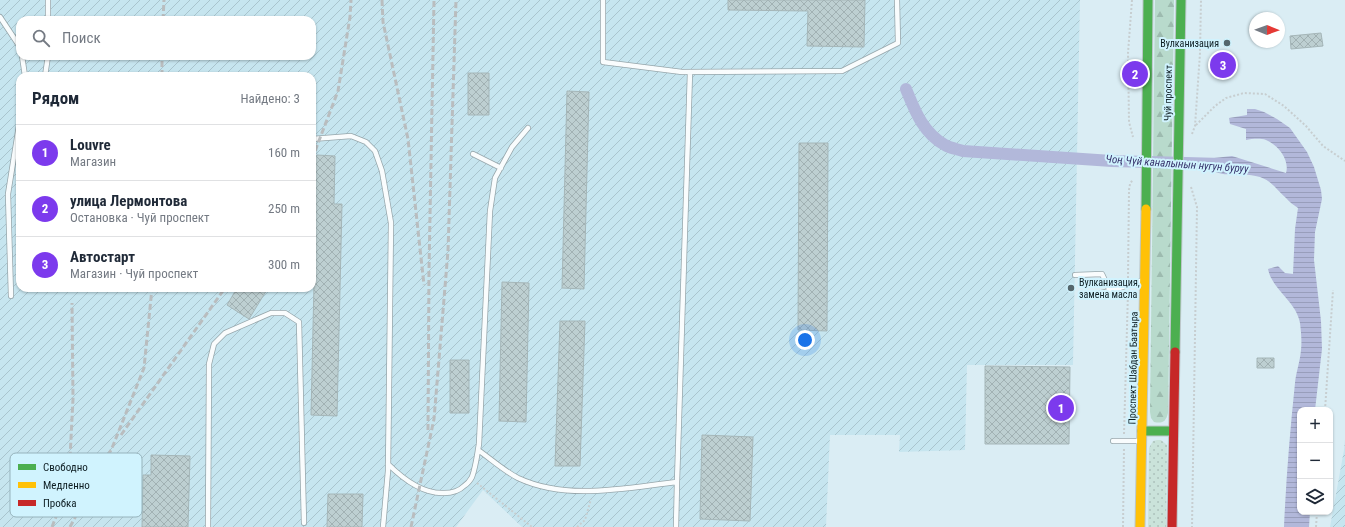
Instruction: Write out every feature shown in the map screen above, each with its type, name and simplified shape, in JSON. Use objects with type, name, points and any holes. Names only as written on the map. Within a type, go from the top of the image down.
[{"type":"main road","name":"Чуй проспект","points":[[1146,186],[1148,0]]},
{"type":"main road","name":"Чуй проспект","points":[[1173,431],[1181,0]]},
{"type":"main road","name":"Проспект Шабдан Баатыра","points":[[1140,527],[1146,186]]},
{"type":"main road","points":[[1142,431],[1173,431],[1172,527]]},
{"type":"lane","points":[[48,0],[48,16]]},
{"type":"lane","points":[[603,0],[602,62],[682,72],[842,71],[898,43],[897,0]]},
{"type":"lane","points":[[0,17],[16,41]]},
{"type":"lane","points":[[23,60],[24,72]]},
{"type":"lane","points":[[46,72],[47,60]]},
{"type":"lane","points":[[676,527],[690,72]]},
{"type":"lane","points":[[388,464],[402,477],[416,486],[434,494],[452,493],[461,489],[471,479],[477,461],[478,450],[490,211],[495,178],[512,148],[528,128]]},
{"type":"lane","points":[[316,139],[351,136],[366,142],[375,151],[382,171],[391,223],[388,464],[383,527]]},
{"type":"lane","points":[[11,296],[8,194],[16,144]]},
{"type":"lane","points":[[473,154],[501,168]]},
{"type":"lane","points":[[1075,275],[1102,274],[1110,291]]},
{"type":"lane","points":[[1087,294],[1098,294],[1145,280]]},
{"type":"lane","points":[[208,527],[209,364],[214,344],[225,333],[271,313],[285,314],[299,322],[304,523]]},
{"type":"lane","points":[[1112,441],[1142,441]]},
{"type":"lane","points":[[478,450],[516,477],[537,486],[579,491],[605,490],[677,482]]},
{"type":"path","points":[[1132,0],[1128,53],[1129,122],[1131,134],[1134,139]]},
{"type":"path","points":[[1191,138],[1195,126],[1202,0]]},
{"type":"path","points":[[1195,126],[1215,106],[1226,98],[1244,93],[1265,94],[1284,106],[1306,126],[1323,146],[1345,161]]},
{"type":"path","points":[[1123,527],[1128,285],[1128,190],[1130,184],[1136,176]]},
{"type":"path","points":[[1190,185],[1197,207],[1192,527]]},
{"type":"path","points":[[1325,407],[1333,290]]},
{"type":"path","points":[[471,479],[532,527]]},
{"type":"path","points":[[577,527],[585,520],[589,502],[593,496],[605,490]]},
{"type":"path","points":[[1316,527],[1317,515]]},
{"type":"shaded area","points":[[0,0],[1080,0],[1073,365],[967,365],[965,450],[899,452],[900,435],[830,435],[826,527],[522,527],[483,490],[456,527],[0,527]]},
{"type":"shaded area","points":[[1247,109],[1255,109],[1277,119],[1290,128],[1307,152],[1314,167],[1321,190],[1322,199],[1315,232],[1314,260],[1321,321],[1322,349],[1315,407],[1297,407],[1297,515],[1310,515],[1309,527],[1284,527],[1291,419],[1301,347],[1301,336],[1298,315],[1274,283],[1268,269],[1278,266],[1285,273],[1293,274],[1295,229],[1298,208],[1271,183],[1264,179],[1253,175],[1229,175],[1216,172],[1209,169],[1205,159],[1232,156],[1286,173],[1287,168],[1285,158],[1275,145],[1264,139],[1246,140],[1246,129],[1230,124],[1229,118],[1247,115]]},
{"type":"shaded area","points":[[1345,439],[1345,527],[1330,527],[1333,515]]},
{"type":"green space","points":[[1155,0],[1174,0],[1168,413],[1165,420],[1160,423],[1154,422],[1151,418],[1150,412]]},
{"type":"green space","points":[[1161,440],[1167,445],[1166,527],[1148,527],[1149,448],[1153,441]]},
{"type":"building","points":[[728,0],[865,0],[864,47],[807,46],[808,11],[728,10]]},
{"type":"building","points":[[1321,33],[1323,46],[1291,49],[1290,36]]},
{"type":"building","points":[[468,73],[489,73],[489,115],[468,115]]},
{"type":"building","points":[[567,91],[589,92],[584,289],[562,288]]},
{"type":"building","points":[[799,143],[828,143],[827,331],[798,330]]},
{"type":"building","points":[[317,155],[335,156],[334,204],[342,204],[337,416],[311,415],[314,292],[316,292]]},
{"type":"building","points":[[502,282],[529,283],[526,422],[499,421]]},
{"type":"building","points":[[235,292],[266,292],[249,319],[227,305]]},
{"type":"building","points":[[560,321],[585,321],[580,466],[555,466]]},
{"type":"building","points":[[1257,358],[1274,358],[1274,368],[1257,368]]},
{"type":"building","points":[[450,360],[469,360],[469,413],[450,413]]},
{"type":"building","points":[[985,366],[1070,367],[1069,444],[985,444]]},
{"type":"building","points":[[702,435],[753,437],[750,521],[700,519]]},
{"type":"building","points":[[151,455],[190,456],[188,527],[142,527],[143,475],[151,475]]},
{"type":"building","points":[[328,494],[363,494],[362,527],[327,527]]},
{"type":"waterway","name":"Чоң Чүй каналынын нугун буруу","points":[[906,89],[925,128],[937,140],[947,146],[963,151],[1112,161],[1222,164]]},
{"type":"railway","points":[[163,16],[164,0]]},
{"type":"railway","points":[[316,149],[338,91],[350,17],[351,0]]},
{"type":"railway","points":[[382,0],[383,22],[408,139],[424,285]]},
{"type":"railway","points":[[428,430],[429,270],[434,0]]},
{"type":"railway","points":[[411,527],[434,419],[448,251],[456,0]]},
{"type":"railway","points":[[162,60],[162,72]]},
{"type":"railway","points":[[109,453],[144,368],[152,292]]},
{"type":"railway","points":[[121,435],[222,292]]},
{"type":"railway","points":[[70,453],[73,399],[72,303]]},
{"type":"railway","points":[[52,527],[56,517]]},
{"type":"railway","points":[[70,527],[75,517]]},
{"type":"traffic: fast","points":[[1146,209],[1148,0]]},
{"type":"traffic: fast","points":[[1175,352],[1181,0]]},
{"type":"traffic: fast","points":[[1142,431],[1173,431]]},
{"type":"traffic: slow","points":[[1140,527],[1146,209]]},
{"type":"traffic: jam","points":[[1172,527],[1175,352]]},
{"type":"place","name":"Вулканизация","points":[[1227,43]]},
{"type":"place","name":"Автостарт","points":[[1223,65]]},
{"type":"place","name":"улица Лермонтова","points":[[1135,74]]},
{"type":"place","name":"Вулканизация, замена масла","points":[[1071,288]]},
{"type":"place","name":"Louvre","points":[[1061,408]]}]
